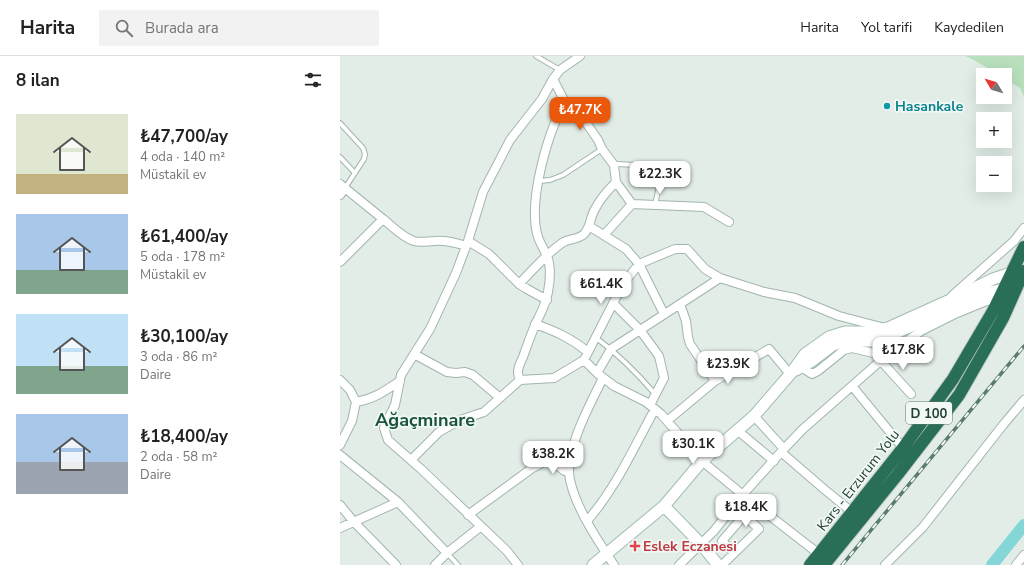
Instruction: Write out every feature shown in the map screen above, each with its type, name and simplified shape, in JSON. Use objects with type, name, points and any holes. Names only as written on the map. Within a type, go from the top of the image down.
[{"type":"highway","name":"Kars - Erzurum Yolu","points":[[822,559],[852,512],[903,448],[953,379],[1018,272],[1019,244]]},
{"type":"highway","name":"Kars - Erzurum Yolu","points":[[810,565],[822,559],[898,474],[959,395],[1003,318],[1006,293]]},
{"type":"street","points":[[518,565],[507,551],[480,527],[421,469],[388,440],[384,428],[395,405],[401,375],[430,329],[456,273],[483,192],[510,140],[542,99],[553,79],[560,70],[580,56]]},
{"type":"street","points":[[553,79],[565,102],[587,124],[598,140],[602,149],[614,165],[616,182],[632,204]]},
{"type":"street","points":[[520,380],[518,371],[535,324],[547,300],[549,288],[549,264],[538,237],[536,226],[536,196],[543,161],[552,131],[558,114],[565,102]]},
{"type":"street","points":[[520,284],[562,242],[581,237],[587,230],[592,214],[597,205],[616,182]]},
{"type":"street","points":[[342,189],[411,240],[418,242],[442,241],[457,244],[467,243],[489,254],[520,284],[547,300]]},
{"type":"street","points":[[632,204],[704,207],[729,222]]},
{"type":"street","points":[[604,235],[632,204]]},
{"type":"street","points":[[340,262],[383,220]]},
{"type":"street","points":[[589,226],[626,250],[639,264],[664,314]]},
{"type":"street","points":[[950,300],[954,294],[1019,244],[1024,228]]},
{"type":"street","points":[[411,460],[439,432],[460,420],[484,412],[520,380],[554,378],[584,360],[623,284],[639,264],[675,248],[687,249],[705,269],[720,278],[764,292],[795,298],[839,316],[888,328]]},
{"type":"street","points":[[593,565],[664,506],[702,461],[754,416],[794,371],[805,354],[829,337],[845,332],[867,332],[888,328],[993,279],[1018,272]]},
{"type":"street","points":[[614,565],[587,521],[574,494],[569,473],[574,445],[610,349],[720,278]]},
{"type":"street","points":[[794,371],[812,361],[833,345],[845,341],[872,341],[900,331],[991,292],[1006,293]]},
{"type":"street","points":[[679,565],[713,532],[743,495],[783,450],[883,358],[921,331],[956,313],[1006,293]]},
{"type":"street","points":[[587,521],[609,492],[652,407],[655,394],[664,378],[659,356],[640,330],[613,303]]},
{"type":"street","points":[[680,304],[686,321],[690,344],[715,381]]},
{"type":"street","points":[[535,324],[563,335],[588,352]]},
{"type":"street","points":[[667,421],[715,381],[770,349],[794,371],[812,374],[844,350],[852,348],[883,358],[911,394]]},
{"type":"street","points":[[414,354],[447,372],[465,372],[473,375],[500,398]]},
{"type":"street","points":[[584,360],[600,376],[614,386],[646,402],[661,414],[702,461],[822,559]]},
{"type":"street","points":[[340,380],[350,390],[356,402],[352,421],[340,445]]},
{"type":"street","points":[[356,402],[368,400],[380,395],[400,381]]},
{"type":"street","points":[[852,386],[903,448]]},
{"type":"street","points":[[885,565],[923,527],[1024,400]]},
{"type":"street","points":[[754,416],[783,450],[824,489],[852,512]]},
{"type":"street","points":[[737,430],[774,461]]},
{"type":"street","points":[[468,515],[531,469],[558,454],[572,451]]},
{"type":"street","points":[[340,455],[398,502],[448,554]]},
{"type":"street","points":[[550,459],[569,473]]},
{"type":"street","points":[[340,528],[398,502]]},
{"type":"street","points":[[734,553],[722,541],[754,504]]},
{"type":"street","points":[[340,505],[354,522],[396,565]]},
{"type":"street","points":[[664,506],[701,544],[718,565]]},
{"type":"street","points":[[722,565],[758,529],[744,515]]},
{"type":"street","points":[[435,565],[480,527]]},
{"type":"street","points":[[1016,565],[1024,555]]},
{"type":"lane","points":[[536,56],[560,70]]},
{"type":"lane","points":[[340,123],[364,151],[364,159],[342,189]]},
{"type":"lane","points":[[539,181],[550,180],[563,176],[602,149]]},
{"type":"lane","points":[[340,157],[355,173]]},
{"type":"lane","points":[[614,165],[655,166],[659,168],[662,172],[655,205]]},
{"type":"lane","points":[[595,337],[634,371],[655,394]]},
{"type":"lane","points":[[448,554],[458,565]]},
{"type":"green space","points":[[965,56],[1024,56],[1024,97],[1020,88],[1012,83],[1012,68],[987,68]]},
{"type":"waterway","points":[[992,565],[1024,525]]},
{"type":"railway","points":[[842,565],[1024,346]]},
{"type":"place","name":"Hasankale","points":[[887,106]]},
{"type":"place","name":"Eslek Eczanesi","points":[[635,546]]},
{"type":"district","name":"Ağaçminare","points":[[425,420]]}]
